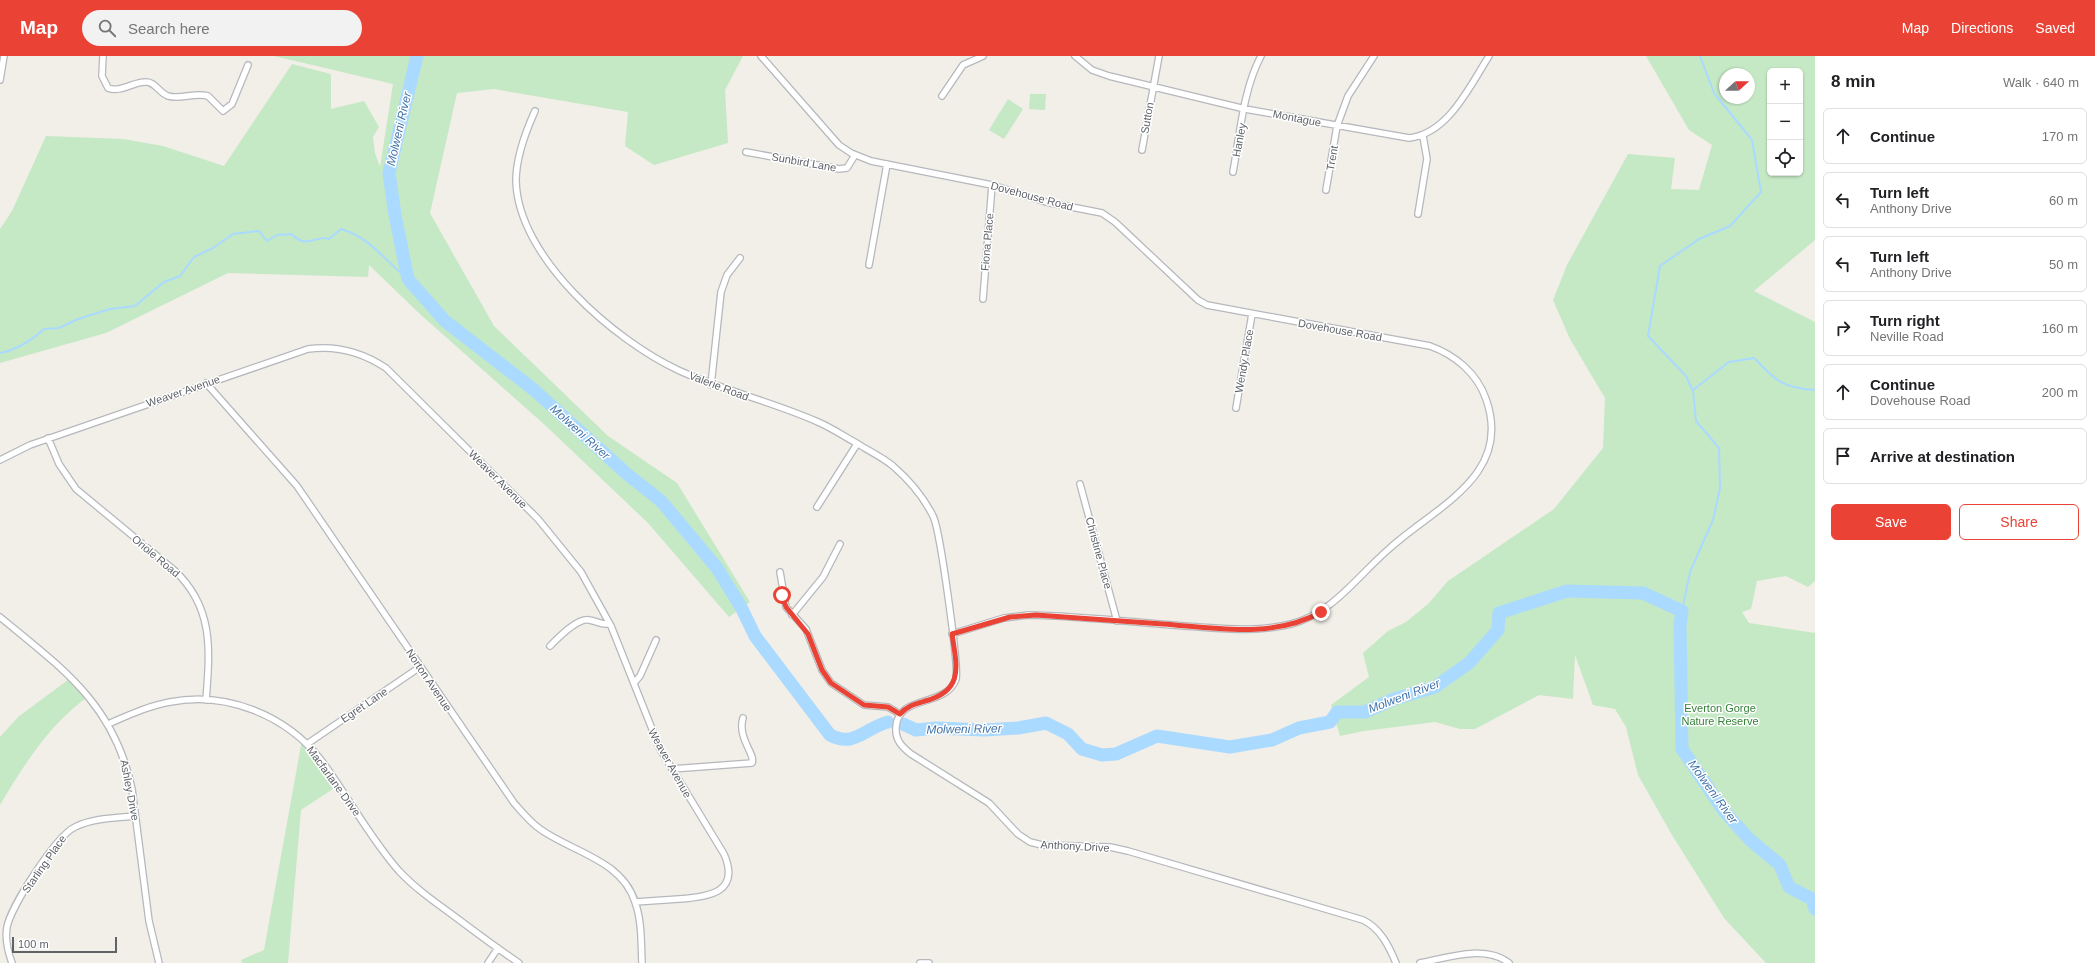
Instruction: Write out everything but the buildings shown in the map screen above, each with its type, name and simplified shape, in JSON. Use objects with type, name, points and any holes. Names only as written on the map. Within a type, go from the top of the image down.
[{"type":"street","points":[[0,80],[4,56]]},
{"type":"street","points":[[103,56],[102,76],[108,88],[114,89],[147,82],[170,97],[208,96],[223,111],[232,104],[248,65]]},
{"type":"street","name":"Dovehouse Road","points":[[761,56],[839,145],[855,156],[992,185],[1016,191],[1040,200],[1102,213],[1115,222],[1204,304],[1422,344],[1450,355],[1472,373],[1479,382],[1487,400],[1492,428],[1490,444],[1486,459],[1475,478],[1458,494],[1392,546],[1335,601],[1307,619],[1283,626],[1240,629],[1036,615],[1016,616],[952,634]]},
{"type":"street","points":[[942,96],[963,65],[983,56]]},
{"type":"street","name":"Montague","points":[[1075,56],[1086,67],[1096,72],[1245,109],[1395,137],[1409,138],[1423,136],[1435,130],[1448,118],[1489,56]]},
{"type":"street","name":"Sutton","points":[[1142,150],[1159,56]]},
{"type":"street","name":"Hanley","points":[[1233,172],[1245,109],[1255,68],[1262,56]]},
{"type":"street","name":"Trent","points":[[1326,190],[1337,126],[1348,96],[1374,56]]},
{"type":"street","name":"Valerie Road","points":[[535,111],[519,153],[516,180],[520,208],[533,240],[548,262],[571,289],[612,328],[658,359],[711,384],[817,421],[886,461],[900,473],[934,517],[952,634]]},
{"type":"street","points":[[1418,214],[1427,159],[1423,136]]},
{"type":"street","name":"Sunbird Lane","points":[[746,152],[842,169],[849,166],[855,156]]},
{"type":"street","points":[[869,265],[887,164]]},
{"type":"street","name":"Fiona Place","points":[[983,299],[992,185]]},
{"type":"street","points":[[711,384],[721,292],[727,275],[740,258]]},
{"type":"street","name":"Wendy Place","points":[[1236,408],[1252,314]]},
{"type":"street","name":"Weaver Avenue","points":[[0,460],[48,438],[308,348],[325,347],[348,350],[374,360],[394,376],[538,518],[581,572],[610,624],[651,730],[672,769],[724,854],[728,864],[728,879],[720,891],[707,896],[635,902]]},
{"type":"street","name":"Norton Avenue","points":[[206,383],[288,474],[505,791],[527,817],[540,829],[609,867],[626,885],[635,902],[639,916],[642,963]]},
{"type":"street","name":"Oriole Road","points":[[48,438],[59,464],[76,489],[178,574],[194,595],[205,620],[209,638],[210,652],[206,700]]},
{"type":"street","points":[[817,507],[857,444]]},
{"type":"street","name":"Christine Place","points":[[1080,484],[1117,621]]},
{"type":"street","points":[[792,615],[827,571],[840,544]]},
{"type":"street","points":[[780,572],[784,604],[792,615],[806,629],[822,670],[831,683],[864,705],[888,707],[900,714],[910,706],[942,694],[953,685],[957,669],[952,634]]},
{"type":"street","name":"Ashley Drive","points":[[0,617],[72,677],[89,696],[108,724],[121,752],[128,772],[149,921],[159,963]]},
{"type":"street","points":[[550,646],[561,634],[584,620],[602,624],[610,624]]},
{"type":"street","points":[[634,683],[640,676],[656,640]]},
{"type":"street","name":"Egret Lane","points":[[307,744],[420,667]]},
{"type":"street","name":"Macfarlane Drive","points":[[108,724],[160,704],[186,699],[226,702],[257,711],[282,724],[307,744],[329,772],[381,847],[400,871],[417,888],[519,963]]},
{"type":"street","name":"Anthony Drive","points":[[900,714],[896,728],[897,739],[901,745],[911,754],[989,803],[1018,834],[1030,842],[1042,845],[1110,848],[1128,851],[1363,920],[1374,926],[1396,963]]},
{"type":"street","points":[[672,769],[752,763],[753,758],[741,733],[742,718]]},
{"type":"street","name":"Starling Place","points":[[12,963],[6,935],[10,916],[59,839],[67,832],[85,823],[135,816]]},
{"type":"street","points":[[488,963],[498,948]]},
{"type":"street","points":[[1420,963],[1461,954],[1488,955],[1509,963]]},
{"type":"street","points":[[920,963],[929,963]]},
{"type":"green space","points":[[274,56],[743,56],[725,90],[728,143],[654,165],[625,146],[628,112],[494,89],[457,93],[430,213],[494,326],[608,436],[677,483],[750,602],[729,617],[648,523],[545,425],[421,315],[369,265],[368,277],[228,273],[106,333],[0,363],[0,229],[12,211],[46,136],[123,139],[163,146],[224,166],[292,64],[331,74],[331,109],[364,101],[379,127],[373,137],[375,153],[380,167],[393,84]]},
{"type":"green space","name":"Everton Gorge Nature Reserve","points":[[1646,56],[1815,56],[1815,240],[1754,291],[1815,322],[1815,581],[1808,587],[1786,576],[1757,581],[1751,609],[1742,612],[1749,623],[1815,633],[1815,963],[1766,963],[1724,918],[1672,835],[1638,775],[1626,727],[1615,709],[1593,705],[1575,655],[1573,699],[1539,695],[1475,729],[1460,729],[1435,722],[1364,731],[1340,736],[1331,705],[1369,677],[1363,653],[1388,631],[1406,622],[1428,604],[1448,581],[1554,509],[1603,448],[1605,398],[1570,339],[1553,300],[1567,265],[1628,154],[1675,158],[1671,189],[1699,190],[1712,145],[1689,130]]},
{"type":"green space","points":[[1030,94],[1046,94],[1045,110],[1029,109]]},
{"type":"green space","points":[[1008,99],[1023,109],[1004,139],[989,130]]},
{"type":"green space","points":[[72,677],[89,696],[62,719],[50,732],[28,760],[0,805],[0,737],[18,717]]},
{"type":"green space","points":[[302,740],[339,785],[301,810],[288,963],[242,963],[241,960],[264,950]]},
{"type":"waterway","name":"Molweni River","points":[[417,56],[389,173],[395,215],[408,279],[445,321],[533,389],[627,474],[661,501],[717,568],[741,607],[755,636],[830,735],[838,738],[853,738],[888,722]]},
{"type":"waterway","points":[[1682,611],[1690,572],[1713,520],[1720,488],[1719,448],[1696,421],[1693,391],[1686,376],[1648,336],[1660,266],[1699,239],[1730,226],[1761,192],[1752,140],[1714,93],[1700,56]]},
{"type":"waterway","points":[[0,353],[12,350],[24,344],[44,329],[59,328],[78,319],[110,309],[135,306],[164,282],[180,276],[194,257],[213,248],[233,234],[259,231],[267,241],[277,235],[291,234],[299,240],[305,242],[322,238],[329,239],[341,229],[361,238],[377,250],[408,279]]},
{"type":"waterway","points":[[1693,390],[1729,362],[1754,358],[1781,382],[1795,387],[1815,390]]},
{"type":"waterway","name":"Molweni River","points":[[903,724],[916,730],[936,728],[984,730],[1018,728],[1046,723],[1068,734],[1082,749],[1102,755],[1116,754],[1157,736],[1230,747],[1272,740],[1299,728],[1330,722],[1337,712],[1365,712],[1394,699],[1435,687],[1469,663],[1498,630],[1499,613],[1567,591],[1643,593],[1682,611],[1680,625],[1682,749],[1724,811],[1749,839],[1780,865],[1789,887],[1812,899],[1815,909]]},
{"type":"route","points":[[782,595],[784,604],[788,610],[806,629],[822,670],[831,683],[864,705],[888,707],[900,714],[910,706],[938,697],[953,685],[956,679],[957,669],[952,634],[1004,618],[1036,615],[1240,629],[1293,624],[1321,612]]}]
